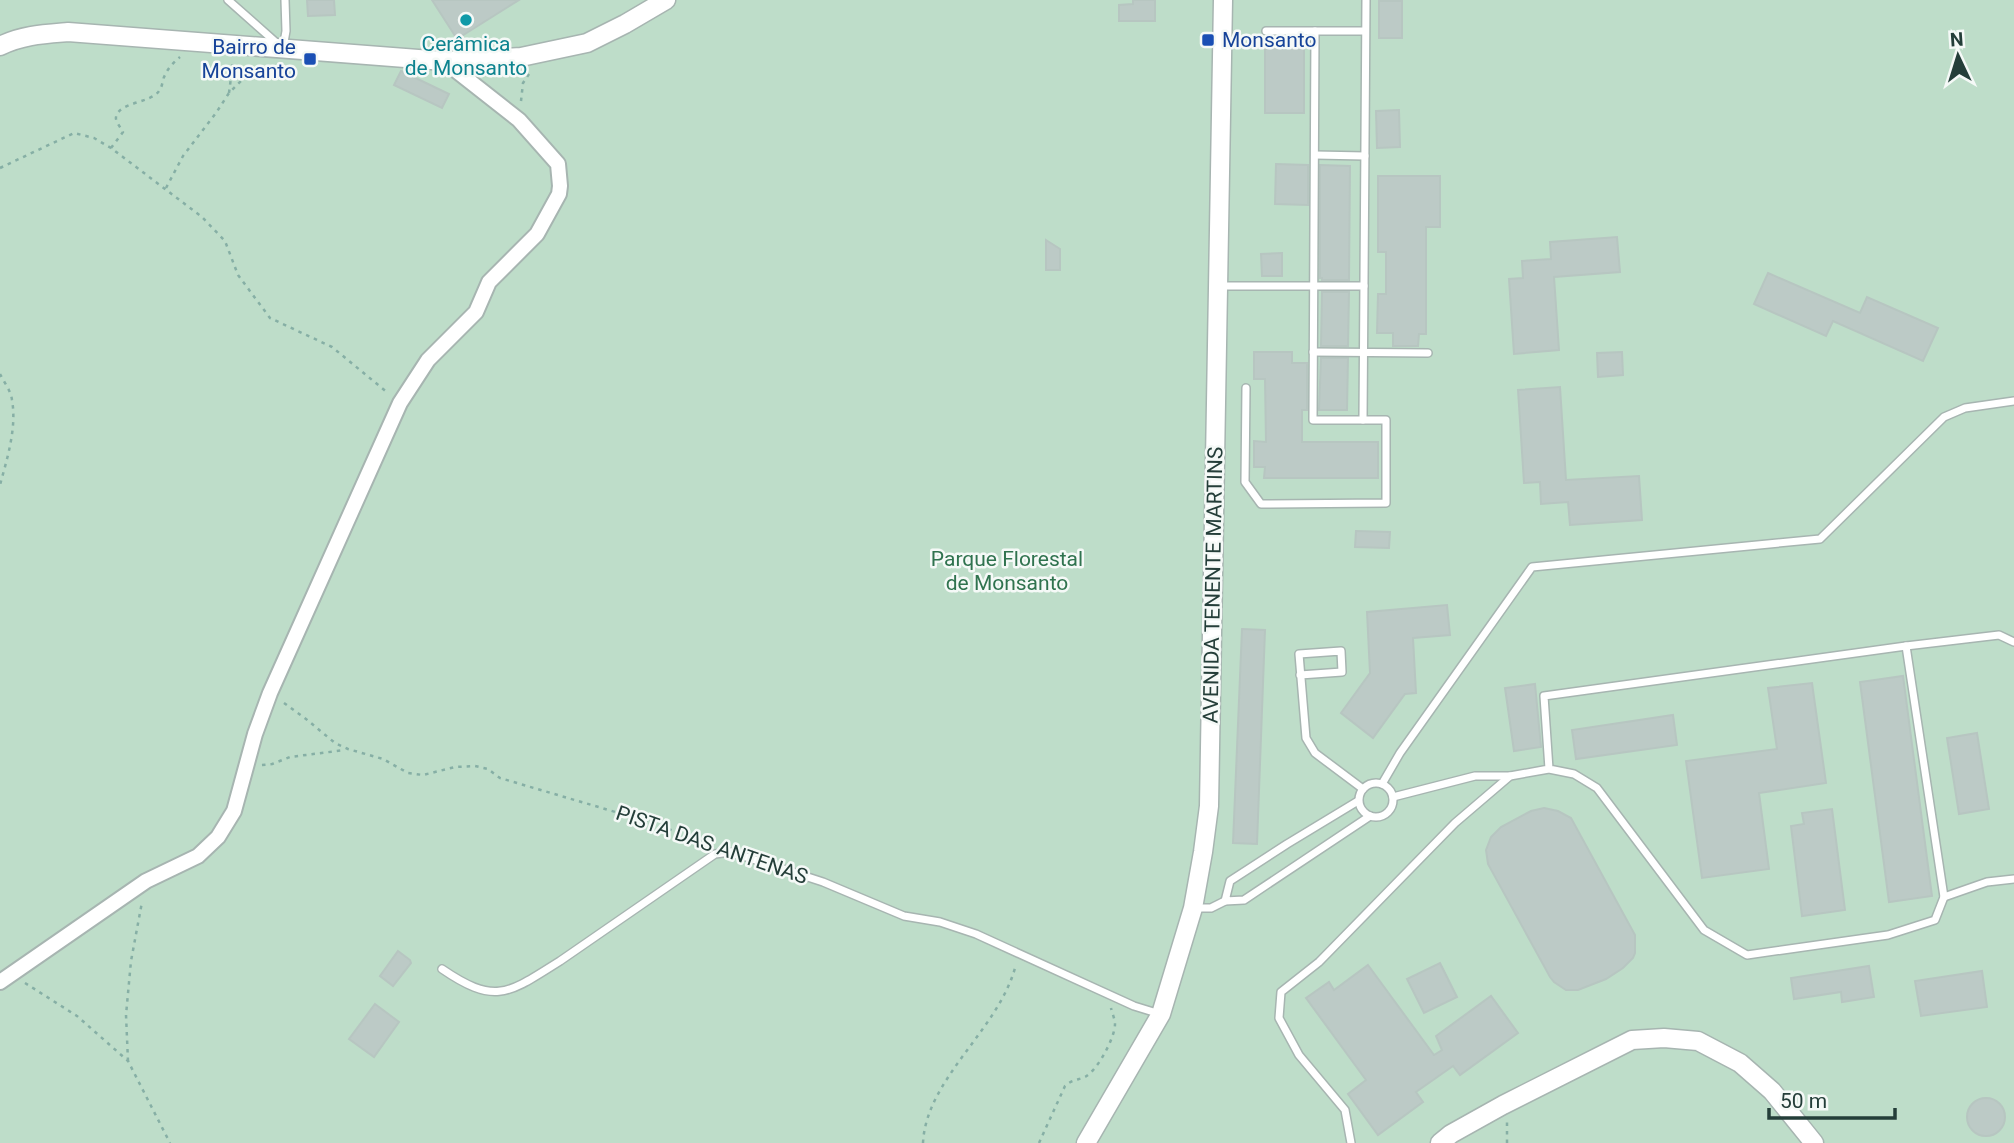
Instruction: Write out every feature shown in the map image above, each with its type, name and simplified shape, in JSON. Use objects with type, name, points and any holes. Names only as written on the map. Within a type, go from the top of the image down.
[{"type":"street","points":[[0,46],[13,39],[68,33],[444,61],[485,60],[521,57],[587,43],[666,0]]},
{"type":"street","name":"AVENIDA TENENTE MARTINS","points":[[1089,1142],[1161,1014],[1193,908],[1209,806],[1223,0]]},
{"type":"street","points":[[6,978],[146,881],[198,856],[218,837],[234,811],[255,734],[270,693],[400,403],[428,360],[476,312],[489,282],[537,234],[559,194],[558,164],[519,120],[444,61]]},
{"type":"street","points":[[1440,1143],[1503,1105],[1632,1040],[1664,1038],[1698,1041],[1740,1063],[1772,1091],[1814,1143]]},
{"type":"lane","points":[[228,0],[283,48]]},
{"type":"lane","points":[[283,48],[286,31],[285,0]]},
{"type":"lane","points":[[1363,420],[1366,0]]},
{"type":"lane","points":[[1266,30],[1365,31]]},
{"type":"lane","points":[[1246,388],[1245,482],[1261,504],[1386,503],[1386,420],[1313,420],[1315,31]]},
{"type":"lane","points":[[1315,155],[1365,156]]},
{"type":"lane","points":[[1219,286],[1364,286]]},
{"type":"lane","points":[[1313,352],[1428,353]]},
{"type":"lane","points":[[1382,784],[1400,753],[1532,567],[1820,539],[1944,416],[1965,408],[2014,401]]},
{"type":"lane","points":[[1549,769],[1544,696],[1998,635],[2014,642]]},
{"type":"lane","points":[[1393,797],[1475,776],[1510,776],[1549,769],[1574,774],[1597,788],[1704,930],[1748,955],[1900,931],[1935,920],[1944,897],[1906,646]]},
{"type":"lane","points":[[1300,675],[1342,672],[1341,651],[1299,654],[1300,675],[1306,738],[1315,753],[1363,789]]},
{"type":"lane","points":[[1351,1143],[1345,1110],[1299,1055],[1279,1018],[1281,992],[1320,962],[1455,823],[1510,776]]},
{"type":"lane","points":[[1193,908],[1211,908],[1225,901],[1244,900],[1370,816],[1381,816],[1390,808],[1393,797],[1389,789],[1382,784],[1371,783],[1363,789],[1358,801],[1230,881],[1225,901]]},
{"type":"lane","points":[[1358,801],[1362,810],[1370,816]]},
{"type":"lane","points":[[442,968],[462,983],[484,991],[504,992],[560,961],[715,854],[731,852]]},
{"type":"lane","name":"PISTA DAS ANTENAS","points":[[731,852],[823,882],[904,916],[940,922],[976,934],[1104,992],[1161,1014]]},
{"type":"lane","points":[[1944,897],[1987,882],[2014,879]]},
{"type":"path","points":[[229,93],[236,45]]},
{"type":"path","points":[[166,188],[183,156],[241,80],[257,46]]},
{"type":"path","points":[[111,148],[123,132],[116,119],[117,115],[126,106],[153,96],[161,90],[164,76],[172,64],[188,50]]},
{"type":"path","points":[[519,120],[523,83],[534,66],[554,51]]},
{"type":"path","points":[[0,168],[75,133],[94,138],[166,188],[202,217],[225,241],[237,275],[270,318],[332,347],[400,403]]},
{"type":"path","points":[[0,374],[12,398],[13,418],[8,456],[0,485]]},
{"type":"path","name":"PISTA DAS ANTENAS","points":[[270,693],[335,743],[383,759],[416,775],[455,767],[475,766],[488,769],[500,778],[646,821],[731,852]]},
{"type":"path","points":[[247,767],[272,764],[314,752],[348,749]]},
{"type":"path","points":[[128,1061],[126,1015],[131,961],[146,881]]},
{"type":"path","points":[[923,1143],[923,1133],[930,1111],[951,1074],[1003,999],[1013,977],[1018,954]]},
{"type":"path","points":[[6,978],[76,1016],[128,1061],[170,1143]]},
{"type":"path","points":[[1039,1143],[1065,1086],[1091,1072],[1110,1044],[1115,1025],[1110,1003],[1104,992]]},
{"type":"path","points":[[1506,1112],[1507,1143]]},
{"type":"green space","name":"Parque Florestal de Monsanto","points":[[0,0],[2014,0],[2014,1143],[0,1143]]},
{"type":"building","points":[[307,0],[334,0],[335,15],[308,16]]},
{"type":"building","name":"Cerâmica de Monsanto","points":[[432,0],[519,0],[457,39]]},
{"type":"building","points":[[1133,0],[1155,0],[1155,21],[1119,21],[1119,5],[1133,4]]},
{"type":"building","points":[[1379,1],[1402,1],[1402,38],[1379,38]]},
{"type":"building","points":[[1265,41],[1304,41],[1304,113],[1265,113]]},
{"type":"building","points":[[401,71],[449,94],[442,108],[394,85]]},
{"type":"building","points":[[1399,110],[1400,147],[1377,148],[1376,111]]},
{"type":"building","points":[[1276,164],[1308,165],[1308,205],[1275,204]]},
{"type":"building","points":[[1320,165],[1350,166],[1349,280],[1320,278]]},
{"type":"building","points":[[1378,176],[1440,176],[1440,227],[1426,227],[1426,334],[1419,334],[1418,346],[1393,346],[1393,333],[1377,333],[1378,294],[1386,294],[1386,252],[1378,252]]},
{"type":"building","points":[[1617,237],[1620,272],[1554,277],[1559,350],[1514,354],[1509,279],[1523,278],[1522,261],[1551,259],[1550,242]]},
{"type":"building","points":[[1046,240],[1060,249],[1060,270],[1046,270]]},
{"type":"building","points":[[1282,253],[1282,276],[1262,276],[1261,254]]},
{"type":"building","points":[[1768,273],[1860,313],[1867,297],[1938,328],[1923,361],[1833,321],[1826,336],[1754,304]]},
{"type":"building","points":[[1322,292],[1349,292],[1348,346],[1321,346]]},
{"type":"building","points":[[1254,352],[1292,352],[1292,363],[1307,363],[1307,410],[1302,410],[1302,442],[1378,442],[1378,478],[1264,478],[1265,467],[1254,467],[1254,441],[1266,442],[1265,379],[1254,379]]},
{"type":"building","points":[[1622,352],[1623,375],[1598,377],[1597,353]]},
{"type":"building","points":[[1321,358],[1348,358],[1347,410],[1319,410]]},
{"type":"building","points":[[1560,387],[1566,480],[1639,476],[1642,520],[1570,525],[1568,502],[1541,504],[1540,482],[1524,483],[1518,390]]},
{"type":"building","points":[[1356,531],[1390,532],[1389,548],[1355,547]]},
{"type":"building","points":[[1447,605],[1450,635],[1413,638],[1416,693],[1405,694],[1373,738],[1341,713],[1370,673],[1367,612]]},
{"type":"building","points":[[1242,629],[1265,630],[1257,844],[1233,843]]},
{"type":"building","points":[[1903,676],[1932,896],[1889,902],[1860,682]]},
{"type":"building","points":[[1812,683],[1826,783],[1759,793],[1769,869],[1702,878],[1686,761],[1777,749],[1768,688]]},
{"type":"building","points":[[1535,684],[1541,747],[1514,751],[1505,688]]},
{"type":"building","points":[[1673,715],[1677,745],[1576,759],[1572,730]]},
{"type":"building","points":[[1977,733],[1989,809],[1959,814],[1947,738]]},
{"type":"building","points":[[1544,808],[1571,818],[1635,935],[1635,953],[1623,968],[1606,979],[1578,990],[1566,990],[1550,977],[1488,864],[1486,850],[1491,837],[1501,827],[1531,811]]},
{"type":"building","points":[[1832,809],[1845,910],[1802,916],[1791,826],[1804,824],[1802,813]]},
{"type":"building","points":[[398,951],[411,963],[393,986],[380,976]]},
{"type":"building","points":[[1440,963],[1457,997],[1424,1013],[1407,979]]},
{"type":"building","points":[[1368,965],[1434,1055],[1442,1050],[1436,1036],[1491,996],[1518,1033],[1460,1075],[1453,1066],[1416,1092],[1423,1102],[1378,1135],[1348,1094],[1366,1080],[1306,998],[1329,982],[1334,990]]},
{"type":"building","points":[[1869,966],[1874,997],[1842,1002],[1841,992],[1794,999],[1791,978]]},
{"type":"building","points":[[1982,971],[1987,1007],[1921,1016],[1915,981]]},
{"type":"building","points":[[375,1004],[399,1022],[374,1057],[349,1039]]},
{"type":"building","points":[[1986,1098],[1999,1104],[2005,1117],[1999,1130],[1986,1136],[1973,1130],[1967,1117],[1973,1104]]},
{"type":"place","name":"Cerâmica de Monsanto","points":[[466,20]]},
{"type":"place","name":"Monsanto","points":[[1208,40]]},
{"type":"place","name":"Bairro de Monsanto","points":[[310,59]]}]
